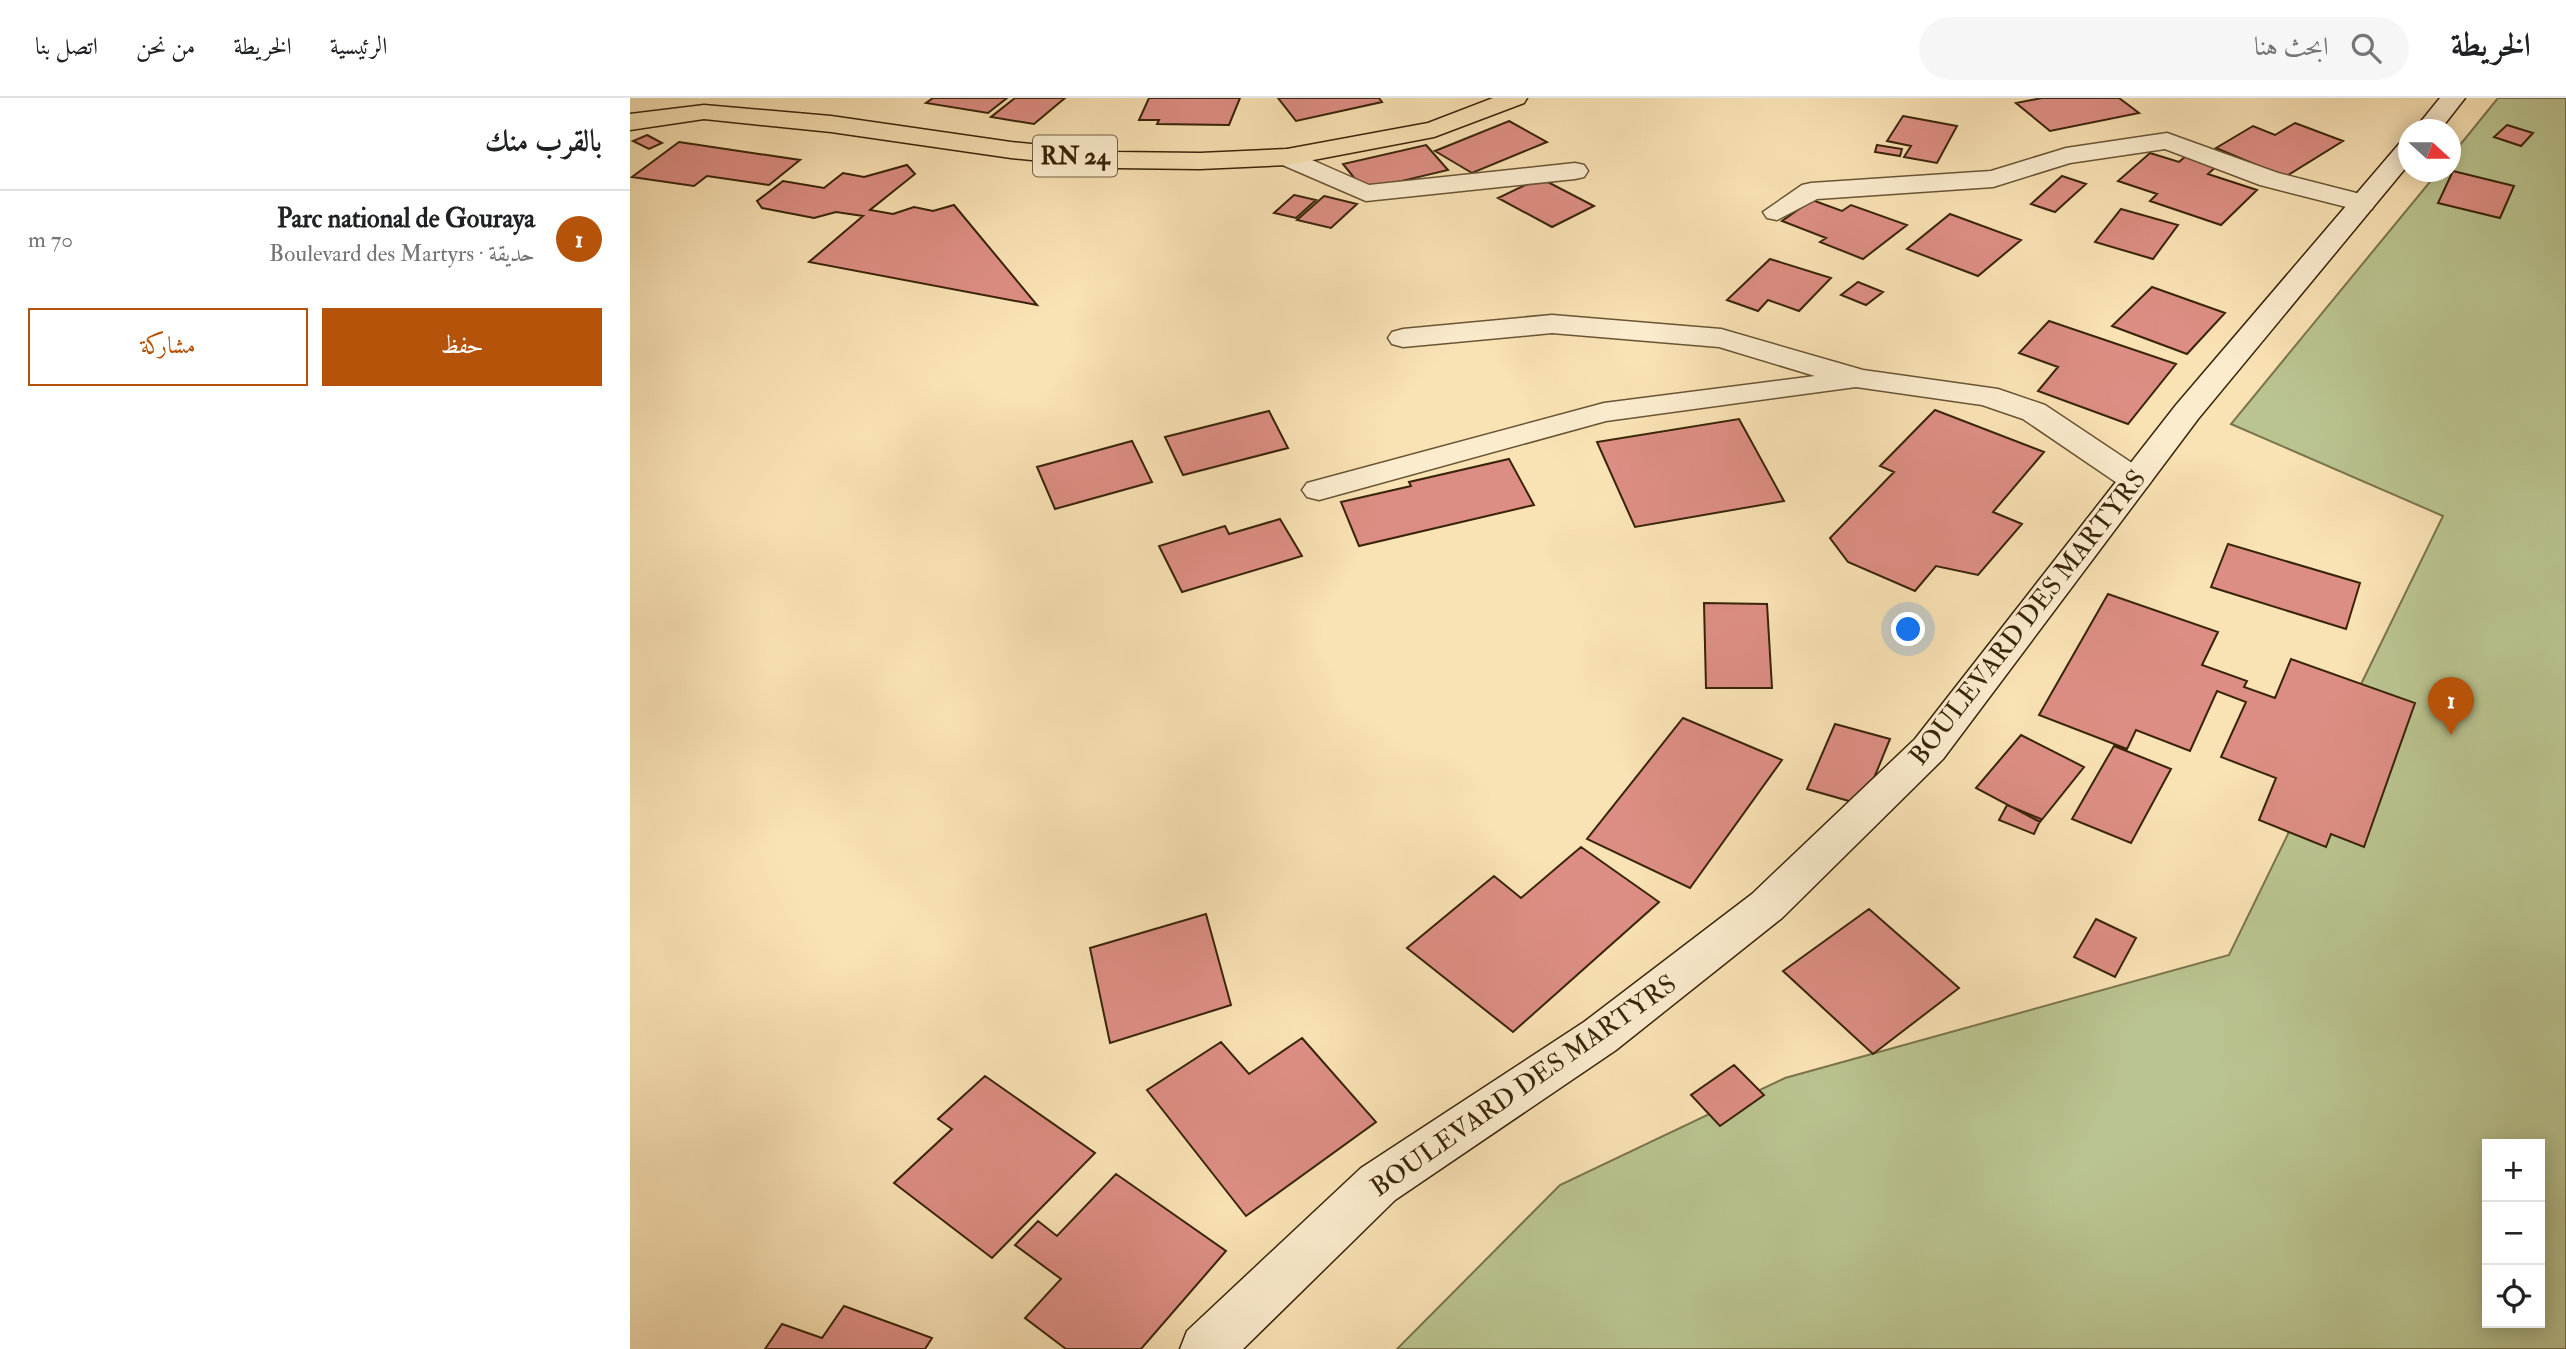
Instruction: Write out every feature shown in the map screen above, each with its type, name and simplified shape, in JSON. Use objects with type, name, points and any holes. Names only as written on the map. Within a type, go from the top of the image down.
[{"type":"main road","name":"RN 24","points":[[630,122],[704,112],[831,124],[1011,149],[1115,160],[1200,161],[1287,157],[1434,129],[1515,98]]},
{"type":"street","points":[[2435,119],[2453,98]]},
{"type":"street","points":[[1777,212],[1811,191],[1993,179],[2066,156],[2167,141],[2269,179],[2362,203]]},
{"type":"street","points":[[1287,157],[1366,194],[1575,171]]},
{"type":"street","name":"BOULEVARD DES MARTYRS","points":[[1206,1349],[1378,1184],[1600,1036],[1767,906],[1928,749],[2187,412],[2398,162]]},
{"type":"street","points":[[1403,338],[1552,324],[1721,338],[1860,379],[1987,397],[2034,412],[2136,480]]},
{"type":"street","points":[[1320,490],[1604,412],[1860,379]]},
{"type":"green space","points":[[2498,98],[2566,98],[2566,1349],[1397,1349],[1560,1185],[1785,1078],[2229,955],[2443,516],[2231,424],[2430,182],[2461,182],[2461,144]]},
{"type":"building","points":[[933,98],[1007,98],[988,113],[926,103]]},
{"type":"building","points":[[1015,98],[1065,98],[1034,124],[991,117]]},
{"type":"building","points":[[1149,98],[1240,98],[1229,125],[1157,124],[1159,120],[1139,120]]},
{"type":"building","points":[[1278,98],[1379,98],[1382,102],[1296,121]]},
{"type":"building","points":[[2042,98],[2119,98],[2139,113],[2050,131],[2016,103]]},
{"type":"building","points":[[1903,116],[1957,126],[1937,163],[1904,157],[1911,146],[1887,141]]},
{"type":"building","points":[[1509,121],[1547,142],[1472,173],[1435,151]]},
{"type":"building","points":[[2295,123],[2343,141],[2285,177],[2216,148],[2253,126],[2275,135]]},
{"type":"building","points":[[2507,125],[2533,133],[2521,146],[2494,137]]},
{"type":"building","points":[[647,135],[662,143],[649,149],[633,141]]},
{"type":"building","points":[[679,142],[800,160],[769,185],[707,176],[694,186],[632,177]]},
{"type":"building","points":[[1426,145],[1448,170],[1364,190],[1343,164]]},
{"type":"building","points":[[1877,145],[1902,149],[1900,156],[1875,152]]},
{"type":"building","points":[[2150,153],[2179,162],[2187,155],[2218,165],[2208,174],[2257,190],[2221,225],[2150,201],[2157,194],[2118,181]]},
{"type":"building","points":[[907,165],[915,174],[870,210],[893,214],[914,207],[933,211],[954,205],[1037,305],[809,262],[863,216],[836,212],[814,218],[762,208],[757,201],[783,181],[824,188],[843,173],[864,177]]},
{"type":"building","points":[[2461,173],[2514,186],[2500,218],[2438,203],[2448,182],[2461,182]]},
{"type":"building","points":[[2062,176],[2086,184],[2055,212],[2031,204]]},
{"type":"building","points":[[1540,178],[1594,206],[1552,227],[1498,198]]},
{"type":"building","points":[[1294,195],[1316,200],[1296,218],[1274,213]]},
{"type":"building","points":[[1324,196],[1357,204],[1331,228],[1297,220]]},
{"type":"building","points":[[1812,200],[1842,211],[1851,205],[1907,225],[1863,259],[1820,242],[1826,238],[1782,221]]},
{"type":"building","points":[[2121,209],[2178,225],[2153,259],[2095,242]]},
{"type":"building","points":[[1950,214],[2021,240],[1978,276],[1907,249]]},
{"type":"building","points":[[1770,259],[1831,278],[1799,311],[1768,300],[1758,311],[1727,300]]},
{"type":"building","points":[[1858,282],[1883,292],[1866,305],[1841,295]]},
{"type":"building","points":[[2152,287],[2225,313],[2187,354],[2112,326]]},
{"type":"building","points":[[2049,321],[2176,364],[2128,424],[2038,391],[2058,367],[2019,353]]},
{"type":"building","points":[[1935,410],[2044,452],[1993,512],[2022,524],[1978,575],[1936,566],[1915,591],[1848,562],[1830,538],[1894,472],[1880,466]]},
{"type":"building","points":[[1269,411],[1288,448],[1183,475],[1165,437]]},
{"type":"building","points":[[1739,419],[1784,501],[1635,527],[1597,442]]},
{"type":"building","points":[[1132,441],[1152,482],[1055,509],[1037,467]]},
{"type":"building","points":[[1509,459],[1534,505],[1359,546],[1341,502],[1411,486],[1409,482]]},
{"type":"building","points":[[1280,519],[1302,556],[1182,592],[1159,546],[1225,526],[1229,534]]},
{"type":"building","points":[[2228,544],[2360,583],[2346,629],[2211,587]]},
{"type":"building","points":[[2108,594],[2218,632],[2202,665],[2247,681],[2244,687],[2275,698],[2291,659],[2415,703],[2364,847],[2331,834],[2326,847],[2259,820],[2276,778],[2221,757],[2246,702],[2217,691],[2190,751],[2136,730],[2127,749],[2039,715]]},
{"type":"building","points":[[1704,603],[1767,604],[1772,688],[1706,688]]},
{"type":"building","points":[[1683,718],[1782,760],[1690,888],[1587,839]]},
{"type":"building","points":[[1835,724],[1890,739],[1863,805],[1807,789]]},
{"type":"building","points":[[2021,735],[2084,767],[2040,822],[1976,788]]},
{"type":"building","points":[[2114,746],[2171,769],[2131,843],[2072,819]]},
{"type":"building","points":[[2007,805],[2041,819],[2034,834],[1999,820]]},
{"type":"building","points":[[1581,847],[1659,902],[1513,1032],[1407,948],[1494,876],[1521,898]]},
{"type":"building","points":[[1869,909],[1959,988],[1873,1054],[1783,971]]},
{"type":"building","points":[[1206,914],[1231,1005],[1110,1043],[1090,948]]},
{"type":"building","points":[[2096,919],[2136,938],[2115,977],[2074,957]]},
{"type":"building","points":[[1302,1038],[1376,1122],[1246,1216],[1147,1090],[1221,1042],[1249,1074]]},
{"type":"building","points":[[1734,1065],[1764,1095],[1720,1126],[1691,1095]]},
{"type":"building","points":[[985,1076],[1095,1153],[992,1258],[894,1183],[952,1129],[938,1119]]},
{"type":"building","points":[[1116,1174],[1226,1251],[1141,1349],[1066,1349],[1025,1318],[1061,1279],[1015,1245],[1038,1221],[1057,1236]]},
{"type":"building","points":[[844,1306],[932,1338],[925,1349],[765,1349],[782,1324],[822,1338]]},
{"type":"place","name":"Parc national de Gouraya","points":[[2451,735]]}]
